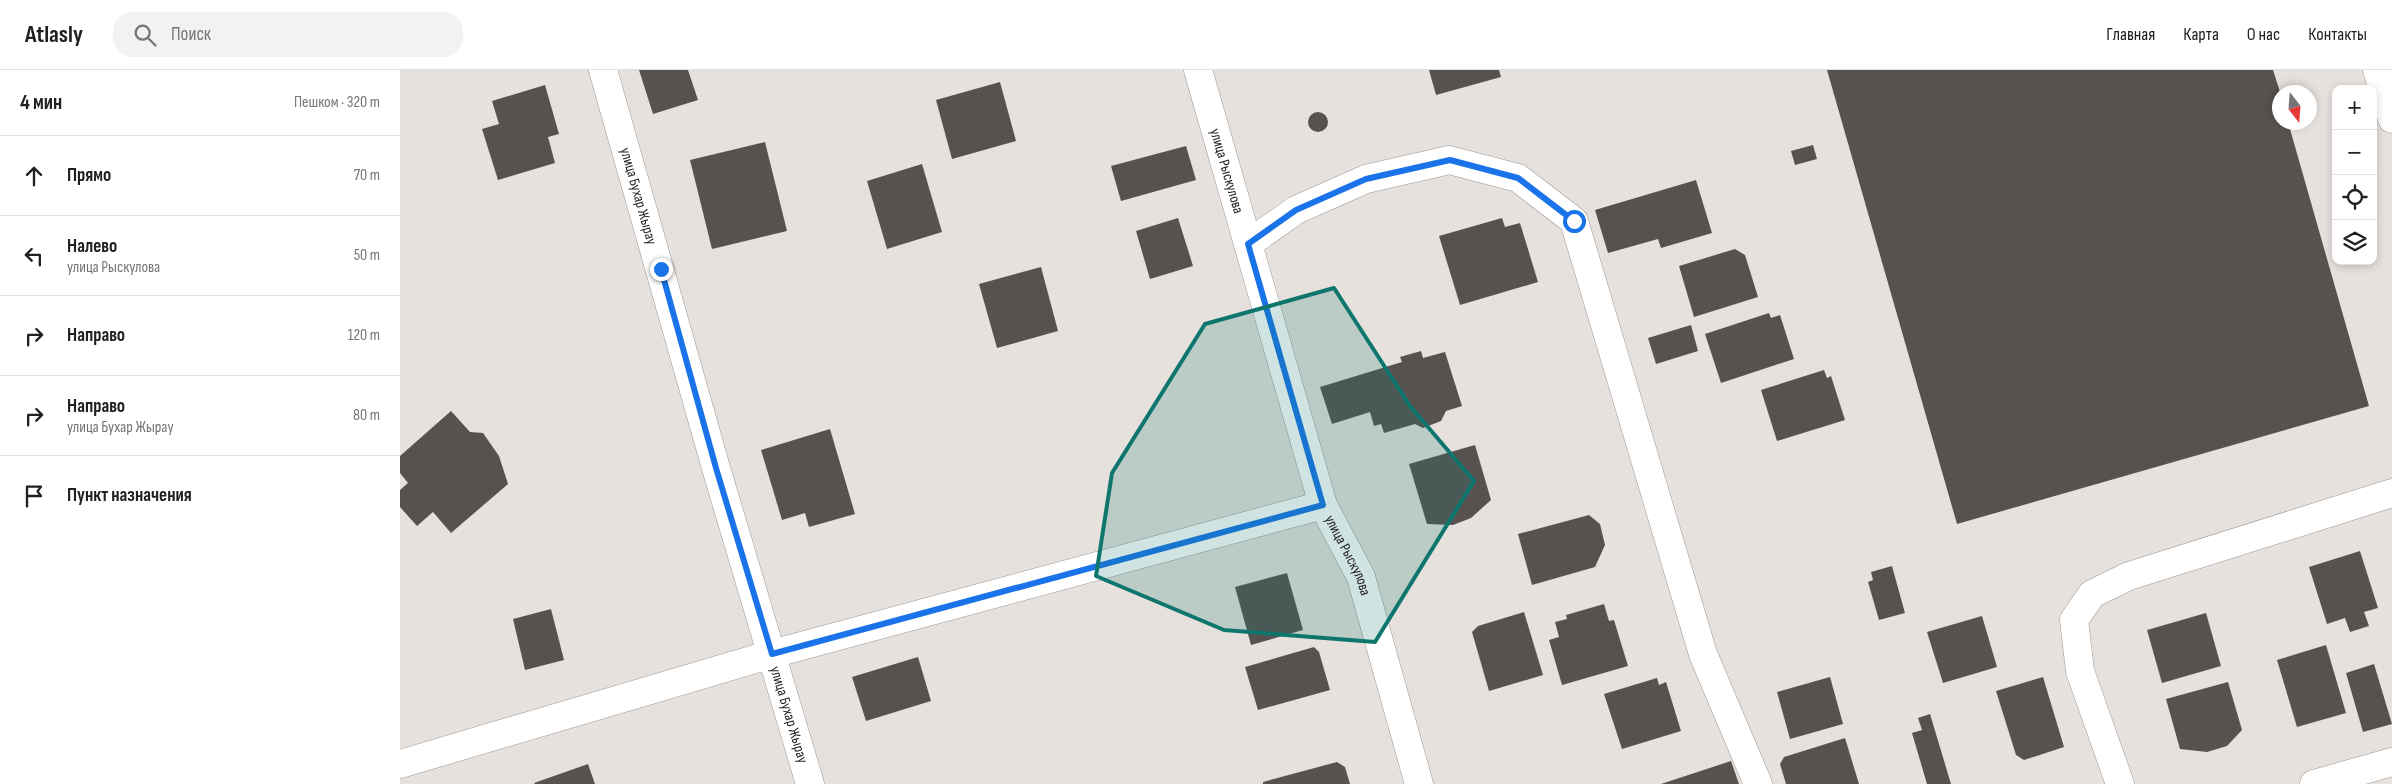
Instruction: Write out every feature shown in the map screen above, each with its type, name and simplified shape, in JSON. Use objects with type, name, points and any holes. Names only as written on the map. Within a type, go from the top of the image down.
[{"type":"street","name":"улица Бухар Жырау","points":[[603,70],[716,468],[810,784]]},
{"type":"street","name":"улица Рыскулова","points":[[1198,70],[1323,505],[1361,577],[1419,784]]},
{"type":"street","points":[[2377,70],[2390,105]]},
{"type":"street","points":[[1248,244],[1296,210],[1366,179],[1450,160],[1518,178],[1574,221],[1703,654],[1758,784]]},
{"type":"street","points":[[2120,784],[2080,671],[2074,620],[2092,594],[2129,576],[2392,493]]},
{"type":"street","points":[[400,764],[772,654],[1323,505]]},
{"type":"street","points":[[2314,784],[2392,762]]},
{"type":"highlighted area","points":[[1334,288],[1410,406],[1474,481],[1375,642],[1224,630],[1096,576],[1112,473],[1205,324]]},
{"type":"building","points":[[639,70],[688,70],[698,100],[653,114]]},
{"type":"building","points":[[1429,70],[1499,70],[1501,77],[1436,95]]},
{"type":"building","points":[[1827,70],[2273,70],[2278,85],[2272,85],[2272,130],[2290,130],[2369,406],[1957,524]]},
{"type":"building","points":[[1000,82],[1016,141],[952,159],[936,100]]},
{"type":"building","points":[[545,85],[559,134],[548,137],[555,163],[498,180],[482,129],[499,124],[492,101]]},
{"type":"building","points":[[1314,112],[1322,112],[1328,118],[1328,126],[1322,132],[1314,132],[1308,126],[1308,118]]},
{"type":"building","points":[[765,142],[787,231],[712,249],[690,160]]},
{"type":"building","points":[[1813,145],[1817,159],[1795,165],[1791,151]]},
{"type":"building","points":[[1186,146],[1196,180],[1121,201],[1111,166]]},
{"type":"building","points":[[922,164],[942,232],[887,249],[867,181]]},
{"type":"building","points":[[1696,180],[1712,233],[1661,248],[1658,239],[1608,253],[1595,210]]},
{"type":"building","points":[[1178,218],[1193,266],[1150,279],[1136,231]]},
{"type":"building","points":[[1502,218],[1505,227],[1520,223],[1538,282],[1460,305],[1439,236]]},
{"type":"building","points":[[1735,249],[1745,255],[1758,297],[1694,317],[1679,266]]},
{"type":"building","points":[[1041,267],[1058,331],[997,348],[979,284]]},
{"type":"building","points":[[1769,313],[1771,318],[1780,315],[1794,359],[1721,383],[1705,334]]},
{"type":"building","points":[[1691,325],[1698,351],[1656,364],[1648,338]]},
{"type":"building","points":[[1421,351],[1423,358],[1445,352],[1462,406],[1446,411],[1441,421],[1423,428],[1415,424],[1384,433],[1381,424],[1374,426],[1370,412],[1332,424],[1320,387],[1402,362],[1400,357]]},
{"type":"building","points":[[1824,370],[1827,378],[1831,376],[1845,420],[1777,441],[1761,390]]},
{"type":"building","points":[[451,411],[470,432],[483,433],[499,456],[508,484],[451,533],[433,512],[417,526],[400,507],[400,490],[408,483],[400,473],[400,456]]},
{"type":"building","points":[[830,429],[855,514],[809,527],[805,513],[782,520],[761,450]]},
{"type":"building","points":[[1475,445],[1491,500],[1471,518],[1453,525],[1427,524],[1409,464]]},
{"type":"building","points":[[1589,515],[1600,524],[1605,545],[1595,567],[1532,585],[1518,534]]},
{"type":"building","points":[[2360,551],[2378,608],[2364,612],[2369,626],[2350,632],[2345,618],[2327,624],[2309,567]]},
{"type":"building","points":[[1892,566],[1905,613],[1879,620],[1868,582],[1873,580],[1871,572]]},
{"type":"building","points":[[1287,573],[1303,630],[1251,645],[1235,587]]},
{"type":"building","points":[[1604,604],[1609,621],[1614,620],[1628,666],[1562,685],[1549,640],[1559,637],[1555,622],[1567,619],[1566,615]]},
{"type":"building","points":[[551,609],[564,660],[525,670],[513,619]]},
{"type":"building","points":[[1524,612],[1543,675],[1489,691],[1472,632],[1478,626]]},
{"type":"building","points":[[2206,613],[2221,666],[2162,683],[2147,630]]},
{"type":"building","points":[[1982,616],[1997,667],[1943,683],[1927,632]]},
{"type":"building","points":[[2326,645],[2346,713],[2297,727],[2277,660]]},
{"type":"building","points":[[1314,647],[1319,652],[1330,690],[1258,710],[1245,667]]},
{"type":"building","points":[[918,657],[931,701],[866,721],[852,677]]},
{"type":"building","points":[[2374,664],[2392,724],[2363,732],[2346,673]]},
{"type":"building","points":[[1830,677],[1843,724],[1790,739],[1777,692]]},
{"type":"building","points":[[2043,677],[2064,747],[2024,760],[2016,755],[1996,691]]},
{"type":"building","points":[[1657,678],[1659,685],[1666,682],[1681,731],[1622,749],[1604,694]]},
{"type":"building","points":[[2228,682],[2242,730],[2227,746],[2207,752],[2180,749],[2166,699]]},
{"type":"building","points":[[1930,714],[1951,784],[1927,784],[1912,733],[1922,730],[1918,718]]},
{"type":"building","points":[[1845,738],[1859,784],[1786,784],[1780,764],[1784,757]]},
{"type":"building","points":[[1731,761],[1739,784],[1661,784]]},
{"type":"building","points":[[1337,762],[1345,767],[1350,784],[1263,784],[1263,782]]},
{"type":"building","points":[[588,764],[595,784],[534,783]]},
{"type":"route","points":[[661,269],[716,468],[772,654],[1323,505],[1248,244],[1296,210],[1366,179],[1450,160],[1518,178],[1574,221]]}]
